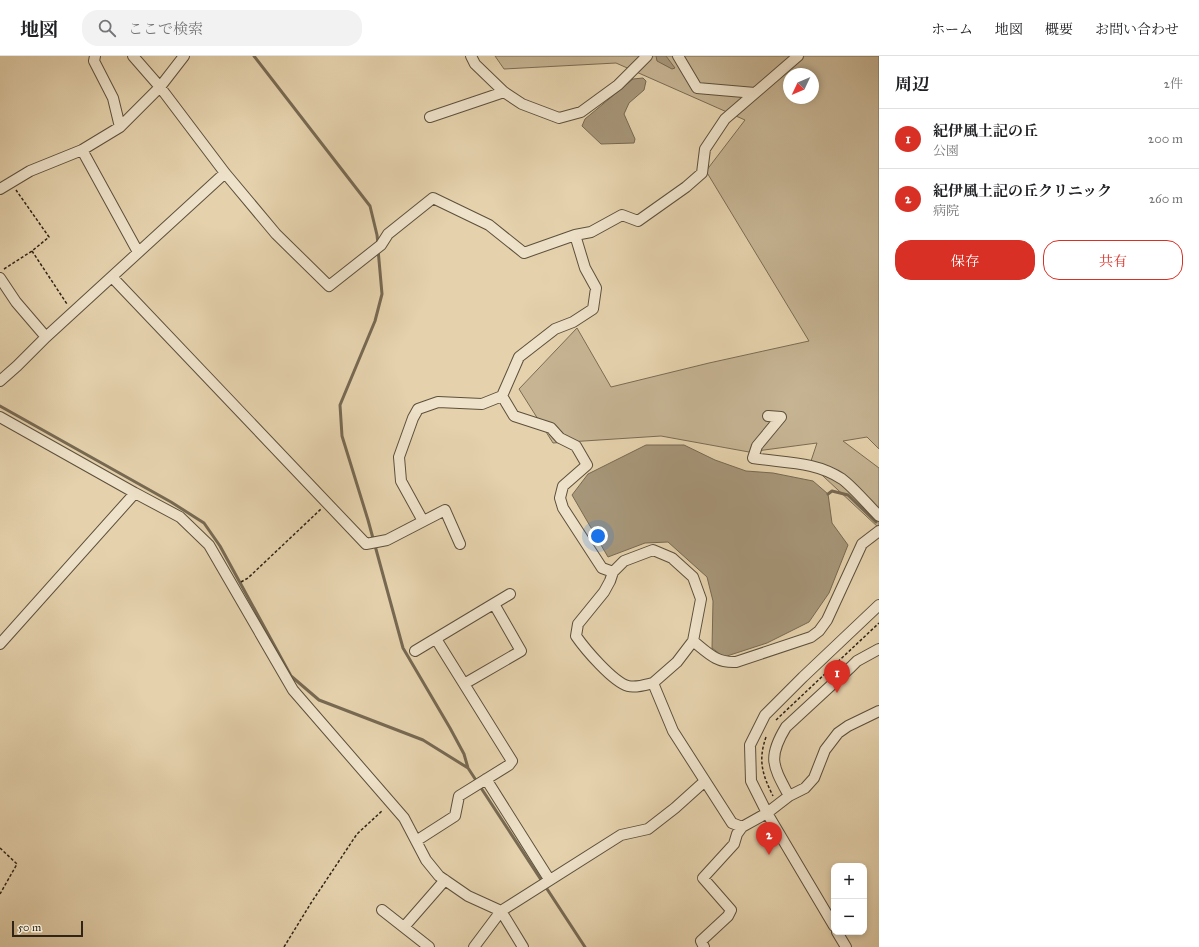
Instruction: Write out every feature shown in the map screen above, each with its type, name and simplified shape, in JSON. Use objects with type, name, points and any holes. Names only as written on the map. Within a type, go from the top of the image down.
[{"type":"street","points":[[95,56],[94,62],[113,98],[120,127]]},
{"type":"street","points":[[133,56],[160,87],[225,173],[276,234],[329,286],[381,245],[388,234],[433,198],[490,225],[524,253],[575,235],[591,232],[622,215],[638,221],[686,188],[702,173],[705,149],[725,119],[798,56]]},
{"type":"street","points":[[0,189],[30,171],[82,150],[120,127],[160,87],[184,56]]},
{"type":"street","points":[[471,56],[475,64],[504,92],[522,104],[559,118],[580,112],[618,85],[647,56]]},
{"type":"street","points":[[678,56],[697,88],[754,93]]},
{"type":"street","points":[[430,117],[504,92]]},
{"type":"street","points":[[82,150],[138,252]]},
{"type":"street","points":[[0,381],[72,312],[225,173]]},
{"type":"street","points":[[423,521],[401,481],[399,457],[413,418],[418,410],[438,402],[482,404],[502,396],[519,357],[555,328],[573,322],[593,309],[596,288],[584,268],[575,235]]},
{"type":"street","points":[[112,276],[326,504],[366,544],[387,540],[445,510],[460,544]]},
{"type":"street","points":[[0,278],[16,302],[46,337]]},
{"type":"street","points":[[502,396],[514,416],[551,428],[560,438],[576,446],[586,465],[563,486],[560,498],[563,508],[602,568],[613,572]]},
{"type":"street","points":[[768,416],[781,417],[757,446],[753,458],[804,464],[824,469],[843,480],[879,516]]},
{"type":"street","points":[[0,417],[180,517],[209,545],[293,690],[404,818],[426,860],[439,876],[468,896],[501,911],[523,947]]},
{"type":"street","points":[[0,644],[135,493]]},
{"type":"street","points":[[693,642],[713,657],[724,662],[736,662],[811,637],[819,631],[827,620],[862,544],[879,531]]},
{"type":"street","points":[[653,550],[672,558],[693,577],[701,599],[693,642],[676,662],[653,683],[641,686],[630,686],[621,683],[585,649],[576,636],[578,624],[604,592],[613,572],[624,561],[653,550]]},
{"type":"street","points":[[415,651],[510,594]]},
{"type":"street","points":[[464,684],[521,651],[494,604]]},
{"type":"street","points":[[831,921],[767,813],[751,781],[750,745],[765,715],[879,605]]},
{"type":"street","points":[[416,841],[455,816],[460,796],[509,765],[512,761],[436,638]]},
{"type":"street","points":[[789,796],[774,766],[775,746],[780,736],[786,727],[850,667],[879,649]]},
{"type":"street","points":[[653,683],[673,731],[732,823],[742,827]]},
{"type":"street","points":[[704,947],[701,941],[728,916],[730,910],[703,878],[734,844],[737,834],[742,827],[767,813],[789,796],[805,788],[814,778],[824,750],[838,733],[848,726],[879,711]]},
{"type":"street","points":[[486,779],[549,879]]},
{"type":"street","points":[[474,947],[501,911],[549,879],[621,835],[648,829],[675,808],[705,781]]},
{"type":"street","points":[[404,927],[445,880]]},
{"type":"street","points":[[382,910],[429,947]]},
{"type":"street","points":[[839,935],[846,947]]},
{"type":"path","points":[[0,271],[32,251],[49,237],[10,182]]},
{"type":"path","points":[[32,251],[72,312]]},
{"type":"path","points":[[248,578],[326,504]]},
{"type":"path","points":[[284,947],[357,834],[390,803]]},
{"type":"path","points":[[0,848],[17,864],[0,894]]},
{"type":"shaded area","points":[[495,56],[879,56],[879,449],[867,437],[843,441],[879,468],[879,528],[810,464],[817,443],[749,452],[661,436],[553,443],[519,389],[577,328],[611,387],[709,363],[809,341],[706,171],[745,120],[616,63],[504,69]]},
{"type":"shaded area","points":[[656,56],[666,56],[675,68],[672,69],[657,61]]},
{"type":"shaded area","points":[[643,78],[646,81],[644,90],[629,103],[624,114],[635,139],[634,143],[601,144],[582,126],[585,119],[633,79]]},
{"type":"shaded area","points":[[646,445],[684,445],[715,460],[746,471],[773,473],[813,481],[828,494],[832,523],[848,545],[829,593],[809,622],[767,643],[724,657],[712,648],[713,601],[707,577],[668,542],[645,543],[608,557],[572,495],[588,474]]},
{"type":"waterway","points":[[254,56],[370,206],[378,244]]},
{"type":"waterway","points":[[378,249],[382,294],[375,321],[340,405],[342,436],[368,520],[403,648],[450,728],[464,754],[468,768],[585,947]]},
{"type":"waterway","points":[[0,406],[171,502],[204,523],[220,546],[291,676],[319,700],[423,740],[468,768]]},
{"type":"waterway","points":[[828,494],[832,491],[848,495],[876,522]]},
{"type":"place","name":"紀伊風土記の丘","points":[[837,693]]},
{"type":"place","name":"紀伊風土記の丘クリニック","points":[[769,855]]}]
